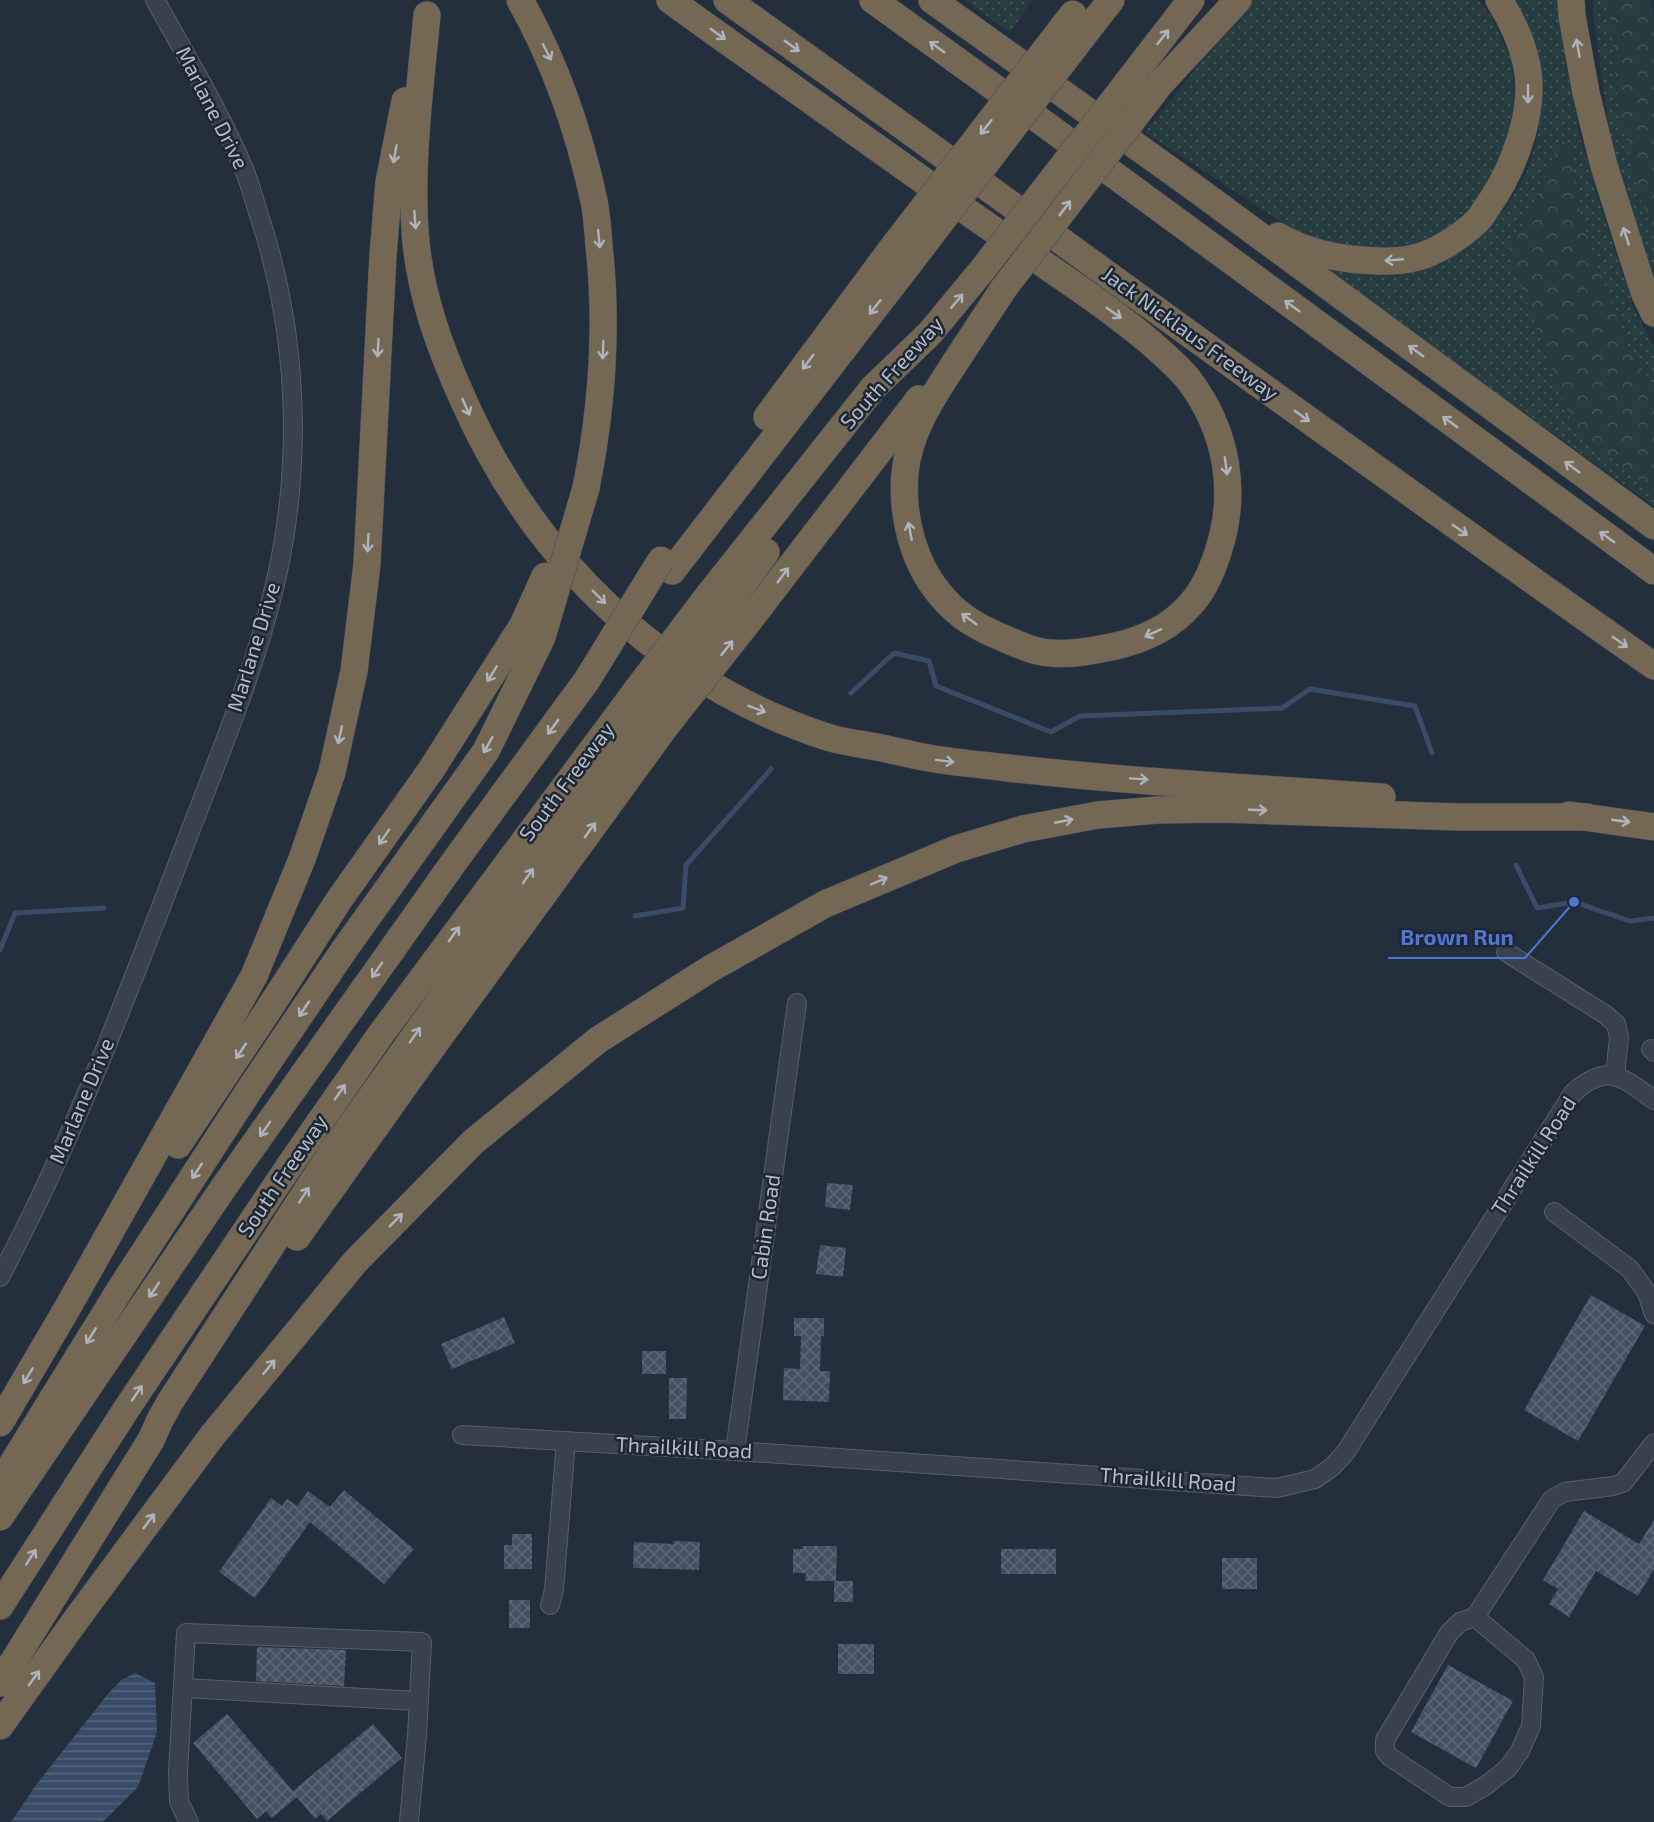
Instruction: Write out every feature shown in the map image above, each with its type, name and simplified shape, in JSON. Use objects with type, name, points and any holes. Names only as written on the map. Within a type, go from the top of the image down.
[{"type":"highway","points":[[0,1484],[119,1290],[250,1089],[344,950],[486,750],[586,488],[598,418],[603,348],[602,274],[594,202],[572,122],[552,63],[520,0]]},
{"type":"highway","points":[[670,0],[1126,322],[1173,363],[1188,380],[1213,420],[1226,461],[1229,500],[1226,521],[1209,576],[1190,606],[1161,629],[1142,638],[1122,645],[1074,654],[1049,653],[1025,647],[984,630],[946,602],[932,584],[911,540],[905,497],[905,473],[916,428],[927,406],[1004,288]]},
{"type":"highway","name":"Jack Nicklaus Freeway","points":[[727,0],[1454,526],[1654,666]]},
{"type":"highway","points":[[873,0],[1654,572]]},
{"type":"highway","points":[[932,0],[1188,183],[1654,526]]},
{"type":"highway","name":"South Freeway","points":[[0,1517],[226,1184],[666,566],[1082,14],[1111,0]]},
{"type":"highway","name":"South Freeway","points":[[0,1606],[127,1408],[292,1162],[402,1006],[717,601],[873,388],[930,333],[983,269],[1191,0]]},
{"type":"highway","points":[[151,1440],[166,1424],[423,1060],[665,727],[1225,0]]},
{"type":"highway","points":[[1160,84],[1238,0]]},
{"type":"highway","points":[[1188,183],[1286,241],[1330,257],[1374,262],[1415,258],[1450,243],[1478,220],[1501,186],[1520,144],[1529,101],[1527,63],[1514,24],[1499,0]]},
{"type":"highway","points":[[1571,0],[1586,93],[1604,166],[1644,292],[1654,313]]},
{"type":"highway","points":[[429,8],[418,111],[414,202],[423,288],[433,327],[447,364],[477,432],[520,505],[566,564],[625,624],[678,664],[746,705],[829,737],[934,759],[1057,774],[1460,802],[1587,816],[1654,827]]},
{"type":"highway","points":[[0,1423],[68,1307],[254,976],[302,859],[332,772],[354,671],[367,564],[389,182],[402,112],[429,8]]},
{"type":"highway","points":[[68,1307],[265,1015],[339,900],[532,631]]},
{"type":"highway","points":[[0,1683],[151,1440],[170,1402],[330,1155],[641,700]]},
{"type":"highway","points":[[0,1726],[212,1436],[355,1262],[473,1142],[598,1040],[710,969],[825,904],[956,849],[1023,829],[1098,814],[1222,809],[1458,816],[1587,816]]},
{"type":"street","name":"Marlane Drive","points":[[0,1277],[72,1129],[127,997],[233,717],[267,614],[284,544],[290,503],[293,411],[290,355],[271,254],[245,172],[224,125],[155,0]]},
{"type":"street","points":[[1506,952],[1606,1015],[1616,1024],[1619,1037],[1615,1076],[1654,1100]]},
{"type":"street","name":"Cabin Road","points":[[735,1451],[797,1003]]},
{"type":"street","name":"Thrailkill Road","points":[[462,1435],[1277,1488],[1315,1479],[1332,1467],[1345,1453],[1573,1093],[1586,1081],[1602,1075],[1615,1076]]},
{"type":"street","points":[[1554,1212],[1630,1269],[1647,1293],[1654,1314]]},
{"type":"street","points":[[550,1605],[554,1590],[566,1441]]},
{"type":"street","points":[[1475,1617],[1526,1660],[1534,1677],[1531,1726],[1521,1751],[1508,1768],[1466,1797],[1450,1797],[1390,1757],[1385,1751],[1385,1740],[1449,1632],[1460,1622],[1475,1617],[1552,1499],[1565,1492],[1623,1484],[1654,1443]]},
{"type":"street","points":[[189,1822],[179,1802],[178,1771],[186,1633],[422,1642],[409,1822]]},
{"type":"street","points":[[184,1688],[418,1701]]},
{"type":"green space","points":[[965,0],[1032,0],[1010,33]]},
{"type":"green space","points":[[1251,0],[1478,0],[1492,17],[1512,62],[1514,94],[1510,140],[1501,162],[1476,202],[1441,233],[1415,243],[1382,251],[1354,253],[1299,234],[1145,132]]},
{"type":"green space","points":[[1508,0],[1559,0],[1567,68],[1579,133],[1633,306],[1654,347],[1654,388],[1625,341],[1582,222],[1567,143],[1560,141],[1531,210],[1508,250],[1575,432],[1654,490],[1654,506],[1327,271],[1329,267],[1485,231],[1509,204],[1528,169],[1536,142],[1540,118],[1540,89]]},
{"type":"green space","points":[[1593,0],[1608,0],[1618,104],[1638,191],[1654,237],[1654,273],[1639,239],[1610,136]]},
{"type":"green space","points":[[1608,0],[1651,0],[1654,17],[1654,237],[1638,191],[1618,104]]},
{"type":"green space","points":[[1560,140],[1568,143],[1582,222],[1625,341],[1654,388],[1654,490],[1575,432],[1508,250],[1531,210]]},
{"type":"water","points":[[135,1673],[155,1683],[157,1732],[138,1787],[103,1822],[11,1822],[36,1785],[107,1695],[121,1680]]},
{"type":"building","points":[[827,1183],[853,1185],[850,1210],[825,1207]]},
{"type":"building","points":[[820,1245],[846,1248],[843,1277],[816,1274]]},
{"type":"building","points":[[1591,1295],[1645,1326],[1578,1441],[1524,1410]]},
{"type":"building","points":[[504,1317],[515,1343],[452,1369],[441,1344]]},
{"type":"building","points":[[794,1318],[824,1318],[820,1371],[830,1371],[829,1402],[783,1400],[784,1368],[800,1369],[801,1336],[794,1336]]},
{"type":"building","points":[[642,1351],[666,1351],[666,1374],[642,1374]]},
{"type":"building","points":[[669,1378],[687,1378],[686,1419],[669,1419]]},
{"type":"building","points":[[344,1490],[414,1549],[384,1584],[310,1522],[255,1598],[219,1572],[271,1498],[282,1506],[287,1499],[297,1506],[308,1491],[330,1507]]},
{"type":"building","points":[[1584,1511],[1639,1544],[1654,1520],[1654,1569],[1638,1596],[1596,1571],[1569,1617],[1549,1604],[1558,1589],[1543,1580]]},
{"type":"building","points":[[512,1534],[532,1534],[532,1569],[504,1569],[504,1545],[512,1545]]},
{"type":"building","points":[[673,1541],[700,1542],[699,1570],[633,1568],[634,1542],[673,1544]]},
{"type":"building","points":[[803,1546],[837,1546],[836,1581],[805,1581],[806,1573],[793,1573],[793,1549],[803,1549]]},
{"type":"building","points":[[1001,1549],[1056,1549],[1056,1574],[1001,1574]]},
{"type":"building","points":[[1222,1558],[1257,1558],[1257,1589],[1222,1589]]},
{"type":"building","points":[[834,1581],[853,1581],[853,1602],[834,1602]]},
{"type":"building","points":[[509,1600],[530,1600],[530,1628],[509,1628]]},
{"type":"building","points":[[838,1644],[874,1644],[874,1674],[838,1674]]},
{"type":"building","points":[[257,1647],[346,1650],[344,1686],[256,1681]]},
{"type":"building","points":[[1448,1665],[1513,1701],[1476,1768],[1411,1732]]},
{"type":"building","points":[[227,1714],[293,1791],[373,1724],[402,1758],[327,1821],[321,1814],[315,1819],[297,1797],[272,1818],[266,1811],[257,1819],[193,1743]]},
{"type":"waterway","points":[[851,693],[894,653],[929,661],[936,686],[1051,732],[1080,716],[1282,708],[1310,689],[1415,706],[1432,753]]},
{"type":"waterway","points":[[635,916],[683,908],[686,865],[771,769]]},
{"type":"waterway","points":[[1516,865],[1537,908],[1574,902],[1630,921],[1654,918]]},
{"type":"waterway","points":[[0,950],[15,913],[104,908]]},
{"type":"place","name":"Brown Run","points":[[1574,902]]}]
